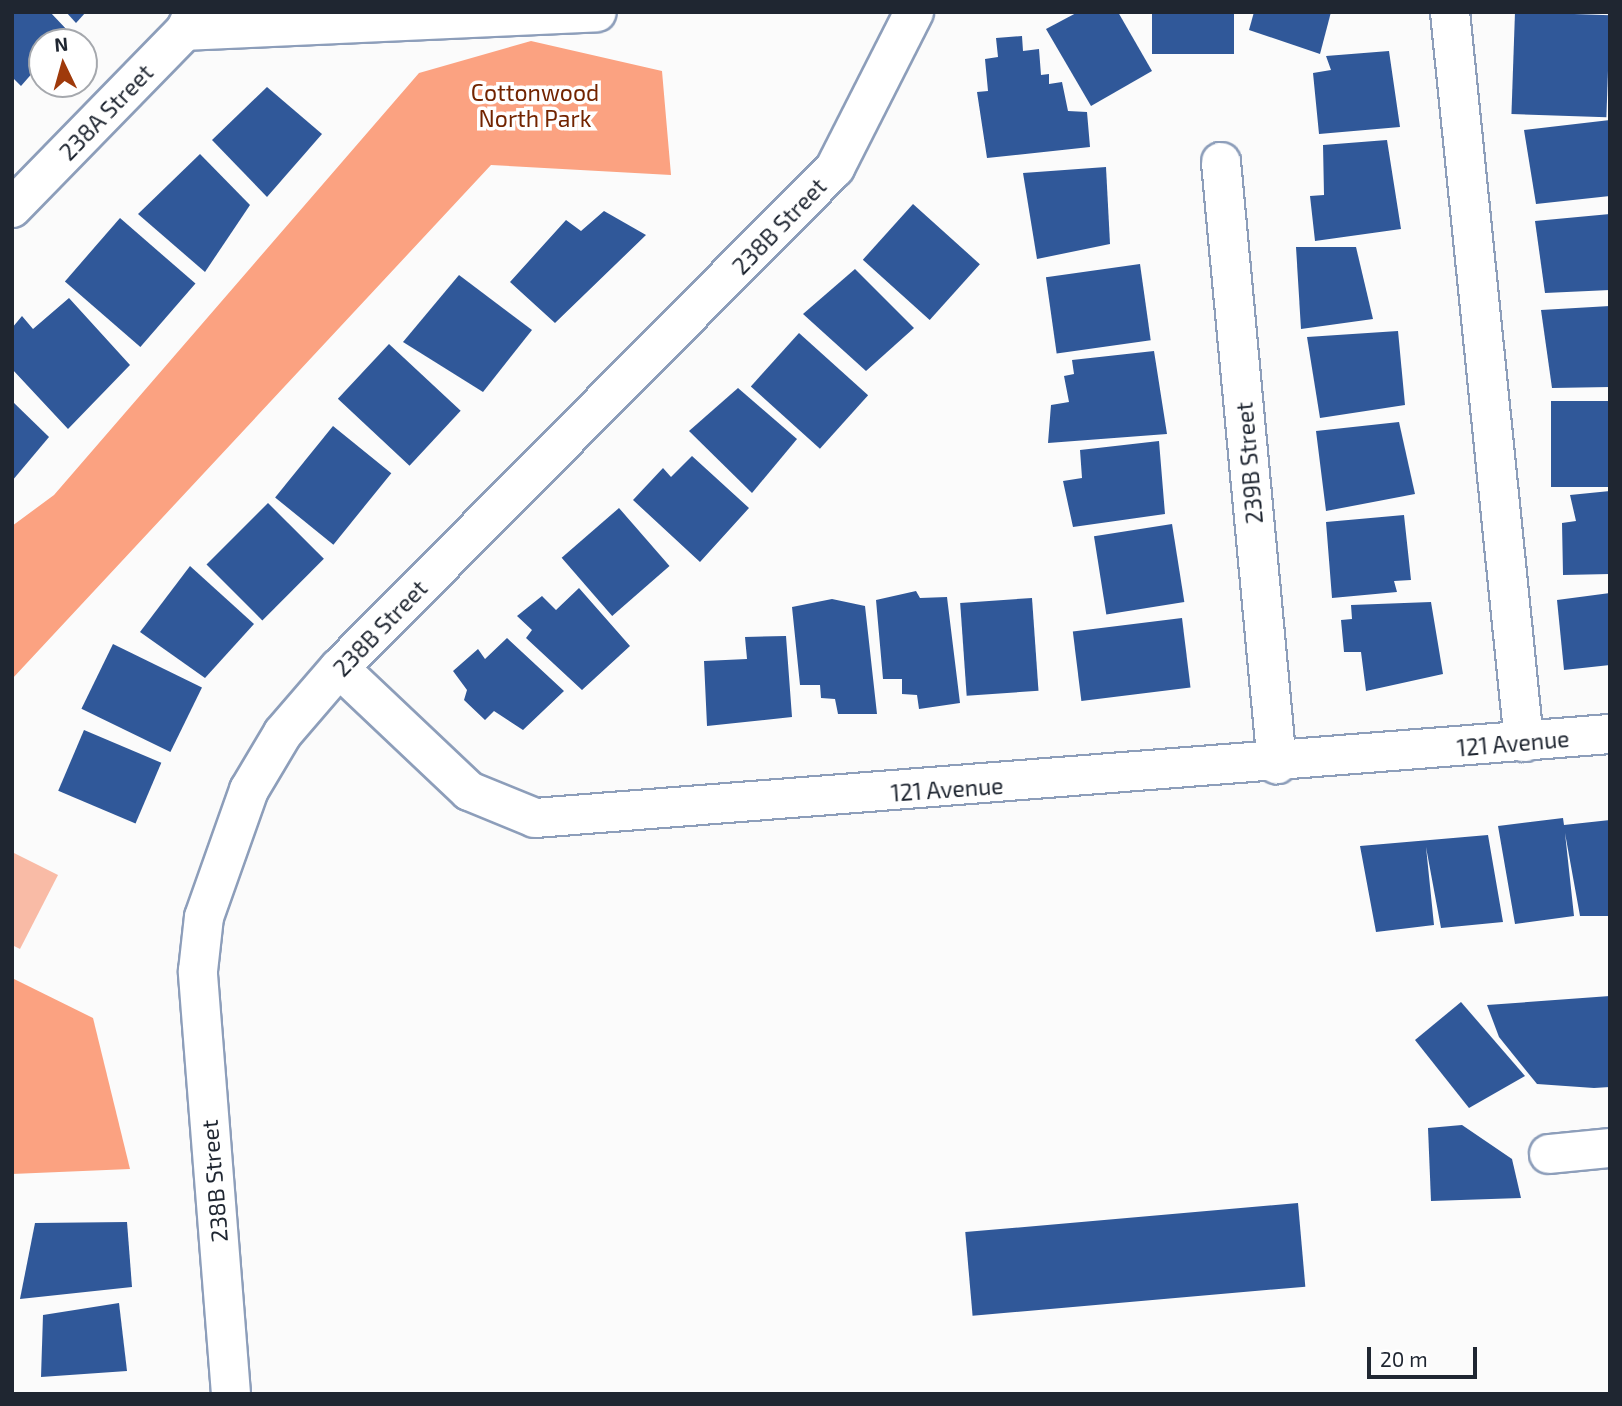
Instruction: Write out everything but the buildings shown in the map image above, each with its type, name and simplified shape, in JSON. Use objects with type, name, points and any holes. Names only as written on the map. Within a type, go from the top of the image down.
[{"type":"street","points":[[189,22],[597,12]]},
{"type":"street","name":"238B Street","points":[[231,1394],[199,1006],[204,917],[249,790],[282,733],[339,668],[835,168],[914,12]]},
{"type":"street","points":[[1450,12],[1524,742]]},
{"type":"street","name":"238A Street","points":[[12,208],[189,22]]},
{"type":"street","name":"239B Street","points":[[1221,162],[1278,764]]},
{"type":"street","name":"121 Avenue","points":[[339,668],[470,791],[535,818],[1278,764],[1610,734]]},
{"type":"street","points":[[1549,1154],[1610,1148]]},
{"type":"shaded area","points":[[12,852],[58,875],[20,949],[12,945]]},
{"type":"green space","name":"Cottonwood North Park","points":[[531,41],[662,71],[671,175],[491,165],[12,679],[12,526],[54,495],[419,73]]},
{"type":"green space","points":[[12,978],[93,1018],[130,1169],[12,1174]]}]
